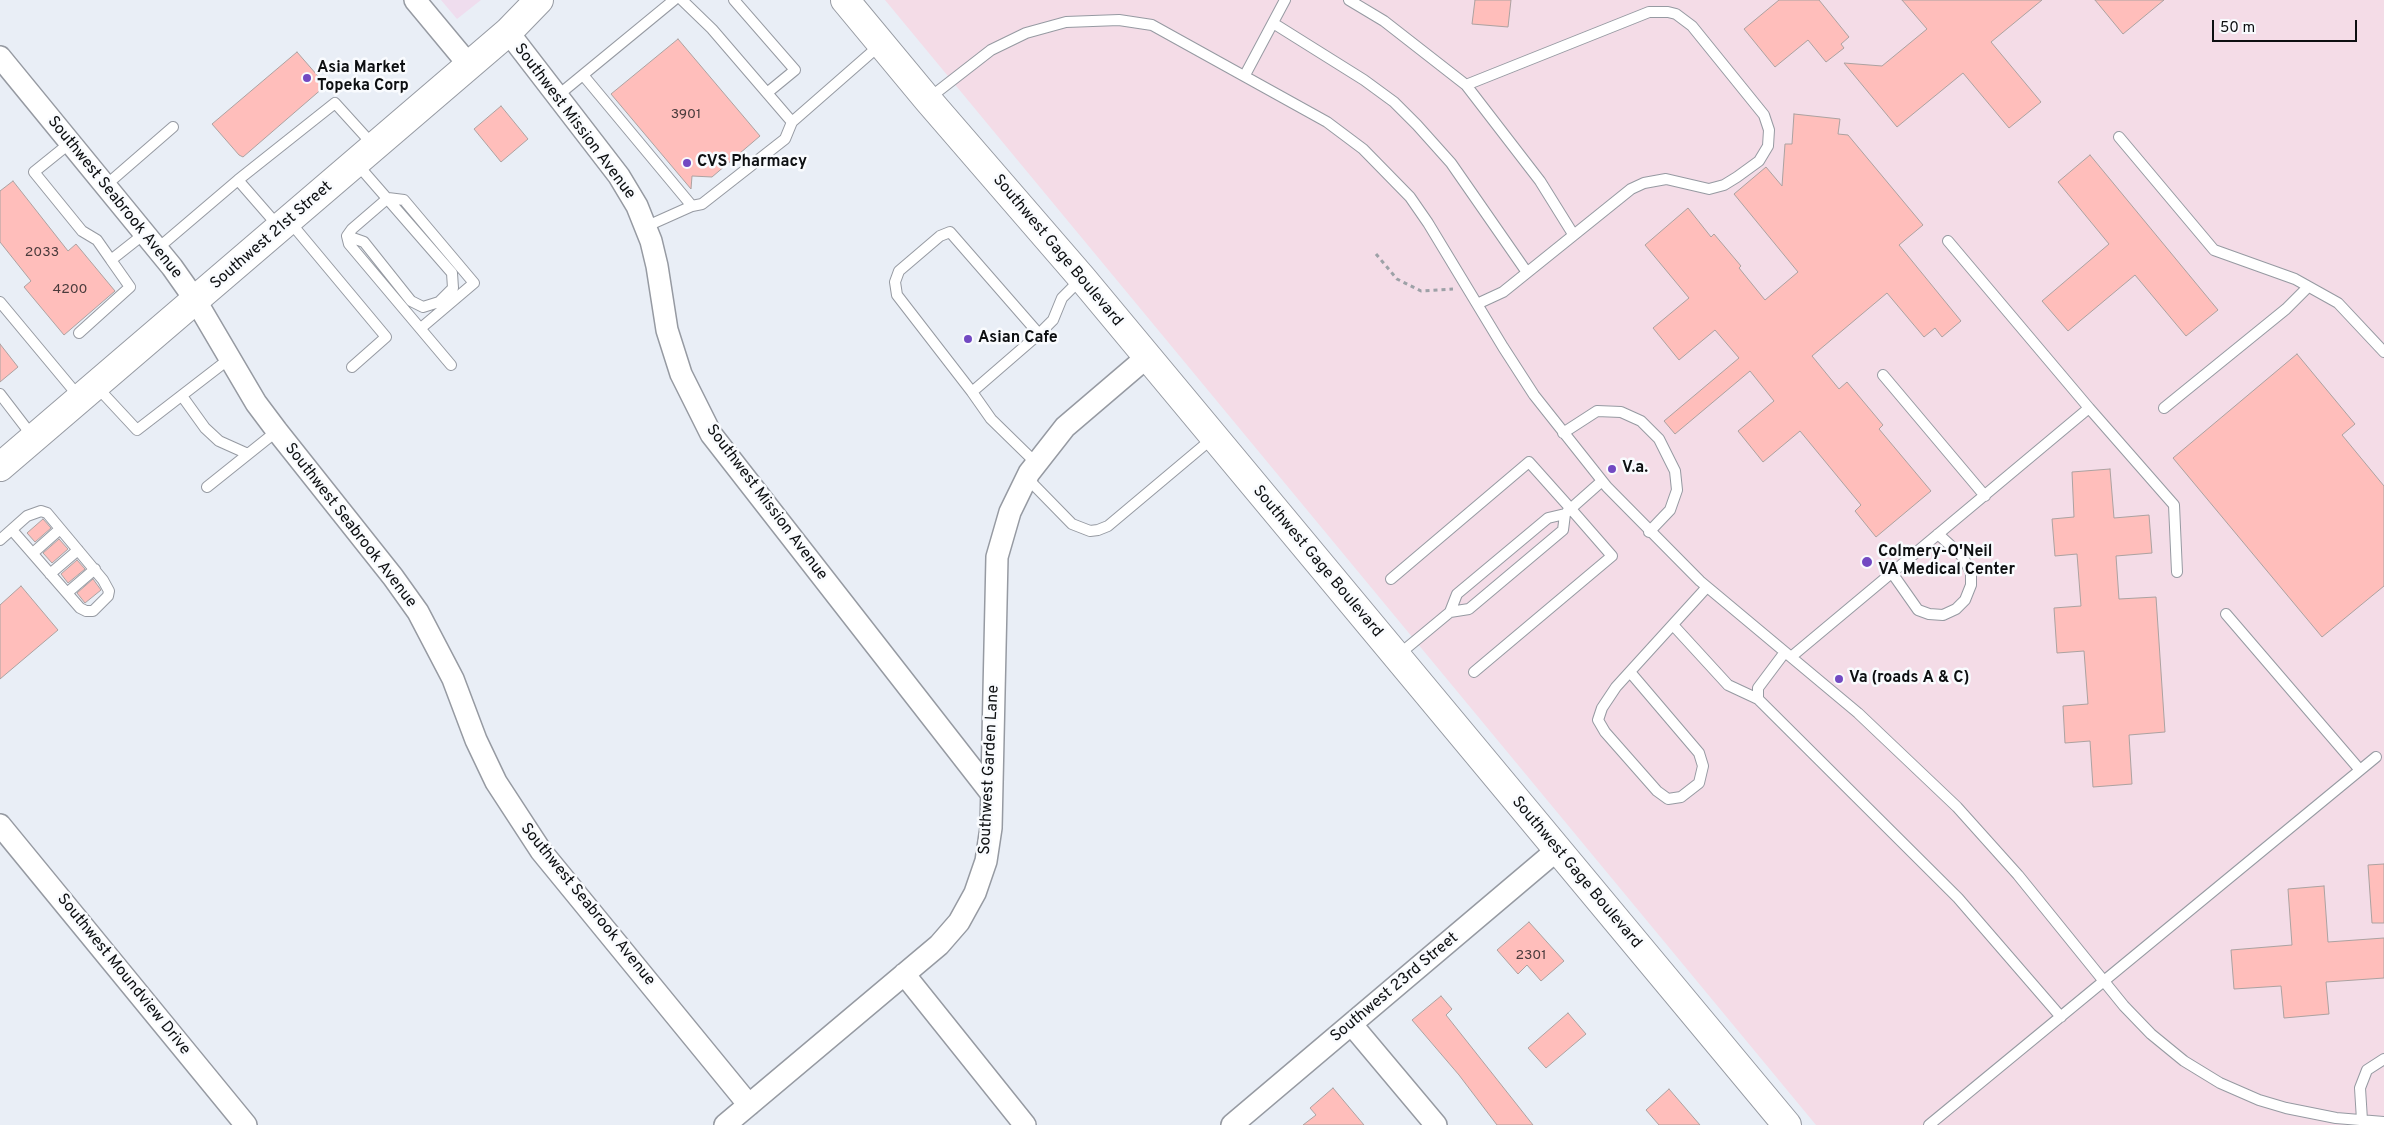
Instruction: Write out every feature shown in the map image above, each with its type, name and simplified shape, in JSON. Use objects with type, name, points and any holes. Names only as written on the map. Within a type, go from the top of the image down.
[{"type":"main road","name":"Southwest 21st Street","points":[[0,467],[470,65],[508,32],[539,0]]},
{"type":"main road","name":"Southwest Gage Boulevard","points":[[846,0],[928,100],[1082,278],[1787,1125]]},
{"type":"street","points":[[415,0],[470,65]]},
{"type":"street","name":"Southwest Mission Avenue","points":[[508,32],[618,176],[637,206],[658,266],[662,307],[670,339],[690,394],[711,434],[991,792]]},
{"type":"street","name":"Southwest Seabrook Avenue","points":[[0,57],[196,301],[276,431],[393,577],[418,612],[453,679],[476,740],[496,782],[541,851],[749,1104]]},
{"type":"street","name":"Southwest Garden Lane","points":[[725,1125],[939,945],[959,922],[976,893],[986,861],[991,828],[997,557],[1010,512],[1032,470],[1065,428],[1147,356]]},
{"type":"street","name":"Southwest Moundview Drive","points":[[0,825],[246,1125]]},
{"type":"street","name":"Southwest 23rd Street","points":[[1232,1125],[1557,850]]},
{"type":"street","points":[[904,974],[1026,1125]]},
{"type":"street","points":[[1352,1025],[1436,1125]]},
{"type":"lane","points":[[556,96],[674,0]]},
{"type":"lane","points":[[682,0],[712,29],[792,122]]},
{"type":"lane","points":[[734,0],[795,70],[767,93]]},
{"type":"lane","points":[[1245,76],[1285,0]]},
{"type":"lane","points":[[1350,0],[1384,21],[1466,85],[1540,181],[1573,234]]},
{"type":"lane","points":[[1466,85],[1648,12],[1668,12],[1676,14],[1692,26],[1764,114],[1769,130],[1768,146],[1759,160],[1724,185],[1709,189],[1666,180],[1644,183],[1631,189],[1526,271],[1503,292],[1477,304]]},
{"type":"lane","points":[[928,100],[976,61],[1007,41],[1046,26],[1086,19],[1119,20],[1152,25],[1327,122],[1363,149],[1390,174],[1428,223],[1534,395],[1602,481],[1649,532],[1707,587],[1879,731],[1957,807],[2018,875],[2124,1006],[2151,1034],[2184,1060],[2220,1083],[2286,1108],[2336,1118],[2384,1122]]},
{"type":"lane","points":[[1273,23],[1364,80],[1394,102],[1412,119],[1451,163],[1526,271]]},
{"type":"lane","points":[[645,227],[692,206],[702,204],[785,139],[792,122],[881,44]]},
{"type":"lane","points":[[583,75],[692,206]]},
{"type":"lane","points":[[111,260],[150,242],[238,180],[335,103],[366,155],[388,198],[452,273],[453,288],[439,302],[423,307],[411,301],[364,242],[348,236]]},
{"type":"lane","points":[[105,186],[173,127]]},
{"type":"lane","points":[[2119,137],[2214,250],[2296,279],[2338,304],[2384,352]]},
{"type":"lane","points":[[70,143],[34,172],[82,231],[97,240],[130,287],[79,333]]},
{"type":"lane","points":[[238,180],[285,225],[386,337],[352,366]]},
{"type":"lane","points":[[421,328],[474,283],[404,200],[388,198],[352,229],[348,236],[349,244],[451,365]]},
{"type":"lane","points":[[1039,334],[950,232],[933,242],[899,271],[895,282],[897,295],[1072,524],[1090,531],[1108,526],[1214,437]]},
{"type":"lane","points":[[1948,241],[2174,505],[2177,572]]},
{"type":"lane","points":[[972,392],[1053,320],[1062,298],[1082,278]]},
{"type":"lane","points":[[2164,408],[2286,309],[2308,287]]},
{"type":"lane","points":[[0,302],[88,392],[137,430],[230,359]]},
{"type":"lane","points":[[1883,375],[1985,496]]},
{"type":"lane","points":[[0,394],[34,438]]},
{"type":"lane","points":[[182,396],[205,428],[219,442],[248,454]]},
{"type":"lane","points":[[1758,700],[1758,688],[1788,655],[1892,573],[2089,408]]},
{"type":"lane","points":[[1563,433],[1597,411],[1621,412],[1641,421],[1659,439],[1675,472],[1677,490],[1670,510],[1649,532]]},
{"type":"lane","points":[[207,487],[276,431]]},
{"type":"lane","points":[[1391,579],[1529,462],[1568,511],[1612,556],[1474,672]]},
{"type":"lane","points":[[1396,656],[1450,612],[1457,594],[1548,518],[1568,511],[1602,481]]},
{"type":"lane","points":[[0,540],[27,516],[41,511],[47,513],[94,569],[109,591],[108,596],[93,611],[86,611],[80,608],[12,530]]},
{"type":"lane","points":[[1450,612],[1469,609],[1563,530],[1568,511]]},
{"type":"lane","points":[[32,554],[60,529]]},
{"type":"lane","points":[[1892,573],[1918,610],[1929,614],[1943,614],[1956,609],[1965,600],[1971,586],[1971,573],[1963,557],[1938,534]]},
{"type":"lane","points":[[50,574],[78,550]]},
{"type":"lane","points":[[67,593],[94,569]]},
{"type":"lane","points":[[1630,672],[1699,753],[1703,766],[1699,782],[1681,797],[1668,799],[1656,791],[1605,732],[1598,720],[1602,708],[1630,672],[1707,587]]},
{"type":"lane","points":[[2226,614],[2360,770]]},
{"type":"lane","points":[[1673,624],[1728,685],[1758,700],[1958,898],[2061,1016]]},
{"type":"lane","points":[[1929,1125],[2376,757]]},
{"type":"lane","points":[[2362,1120],[2360,1088],[2367,1070],[2384,1059]]},
{"type":"path","points":[[1376,254],[1397,279],[1421,291],[1450,290],[1465,284]]},
{"type":"shaded area","points":[[441,0],[481,0],[457,19]]},
{"type":"shaded area","name":"Colmery-O'Neil VA Medical Center","points":[[885,0],[2384,0],[2384,1125],[1816,1125]]},
{"type":"building","points":[[1475,0],[1511,0],[1508,27],[1472,24]]},
{"type":"building","points":[[1779,0],[1819,0],[1849,37],[1841,44],[1844,48],[1826,62],[1808,40],[1775,67],[1744,29]]},
{"type":"building","points":[[1902,0],[2042,0],[1991,42],[2041,102],[2009,128],[1963,73],[1897,127],[1844,63],[1882,66],[1927,29]]},
{"type":"building","points":[[2095,0],[2164,0],[2123,34]]},
{"type":"building","name":"CVS Pharmacy","points":[[678,39],[760,136],[712,177],[692,176],[691,189],[611,94]]},
{"type":"building","points":[[297,52],[324,83],[324,87],[243,157],[239,155],[212,124]]},
{"type":"building","points":[[501,106],[528,139],[501,162],[474,129]]},
{"type":"building","points":[[1794,114],[1840,119],[1838,134],[1848,135],[1923,225],[1899,245],[1961,321],[1942,337],[1935,328],[1924,337],[1887,293],[1812,356],[1839,389],[1847,382],[1883,425],[1879,429],[1931,491],[1876,537],[1855,511],[1861,505],[1800,431],[1763,462],[1738,431],[1774,401],[1750,371],[1675,434],[1664,421],[1739,358],[1715,330],[1679,360],[1653,328],[1689,298],[1645,245],[1688,208],[1711,237],[1714,234],[1741,266],[1739,268],[1765,300],[1798,272],[1734,194],[1766,167],[1782,186],[1785,144],[1792,144]]},
{"type":"building","points":[[2090,155],[2218,310],[2186,336],[2135,275],[2068,331],[2042,301],[2109,244],[2058,182]]},
{"type":"building","points":[[13,181],[68,251],[76,244],[115,291],[64,335],[24,287],[31,281],[0,242],[0,191]]},
{"type":"building","points":[[0,344],[18,367],[0,382]]},
{"type":"building","points":[[2297,354],[2355,424],[2342,435],[2384,486],[2384,586],[2322,637],[2173,458]]},
{"type":"building","points":[[2110,469],[2114,518],[2149,515],[2152,553],[2116,556],[2119,599],[2156,597],[2165,732],[2129,735],[2132,784],[2093,787],[2090,741],[2065,743],[2063,706],[2088,704],[2084,651],[2057,653],[2054,608],[2081,606],[2077,554],[2055,556],[2052,519],[2074,517],[2072,472]]},
{"type":"building","points":[[43,519],[51,528],[35,542],[27,533]]},
{"type":"building","points":[[59,539],[68,549],[52,563],[43,553]]},
{"type":"building","points":[[77,560],[85,569],[68,583],[61,574]]},
{"type":"building","points":[[93,579],[101,590],[85,603],[77,593]]},
{"type":"building","points":[[21,586],[58,630],[0,679],[0,605]]},
{"type":"building","points":[[2384,864],[2384,923],[2372,923],[2368,865]]},
{"type":"building","points":[[2324,886],[2328,942],[2384,938],[2384,978],[2326,982],[2329,1014],[2284,1018],[2281,986],[2234,989],[2231,950],[2292,945],[2288,889]]},
{"type":"building","points":[[1529,922],[1564,961],[1541,981],[1527,965],[1518,974],[1497,950]]},
{"type":"building","points":[[1441,996],[1452,1009],[1446,1015],[1533,1125],[1497,1125],[1459,1075],[1412,1020]]},
{"type":"building","points":[[1568,1013],[1586,1034],[1546,1068],[1528,1048]]},
{"type":"building","points":[[1333,1088],[1364,1125],[1303,1125],[1316,1115],[1310,1108]]},
{"type":"building","points":[[1669,1089],[1700,1125],[1659,1125],[1646,1110]]},
{"type":"place","name":"Asia Market Topeka Corp","points":[[307,78]]},
{"type":"place","name":"CVS Pharmacy","points":[[687,163]]},
{"type":"place","name":"Asian Cafe","points":[[968,339]]},
{"type":"place","name":"V.a.","points":[[1612,469]]},
{"type":"place","name":"Colmery-O'Neil VA Medical Center","points":[[1867,562]]},
{"type":"place","name":"Va (roads A & C)","points":[[1839,679]]}]
